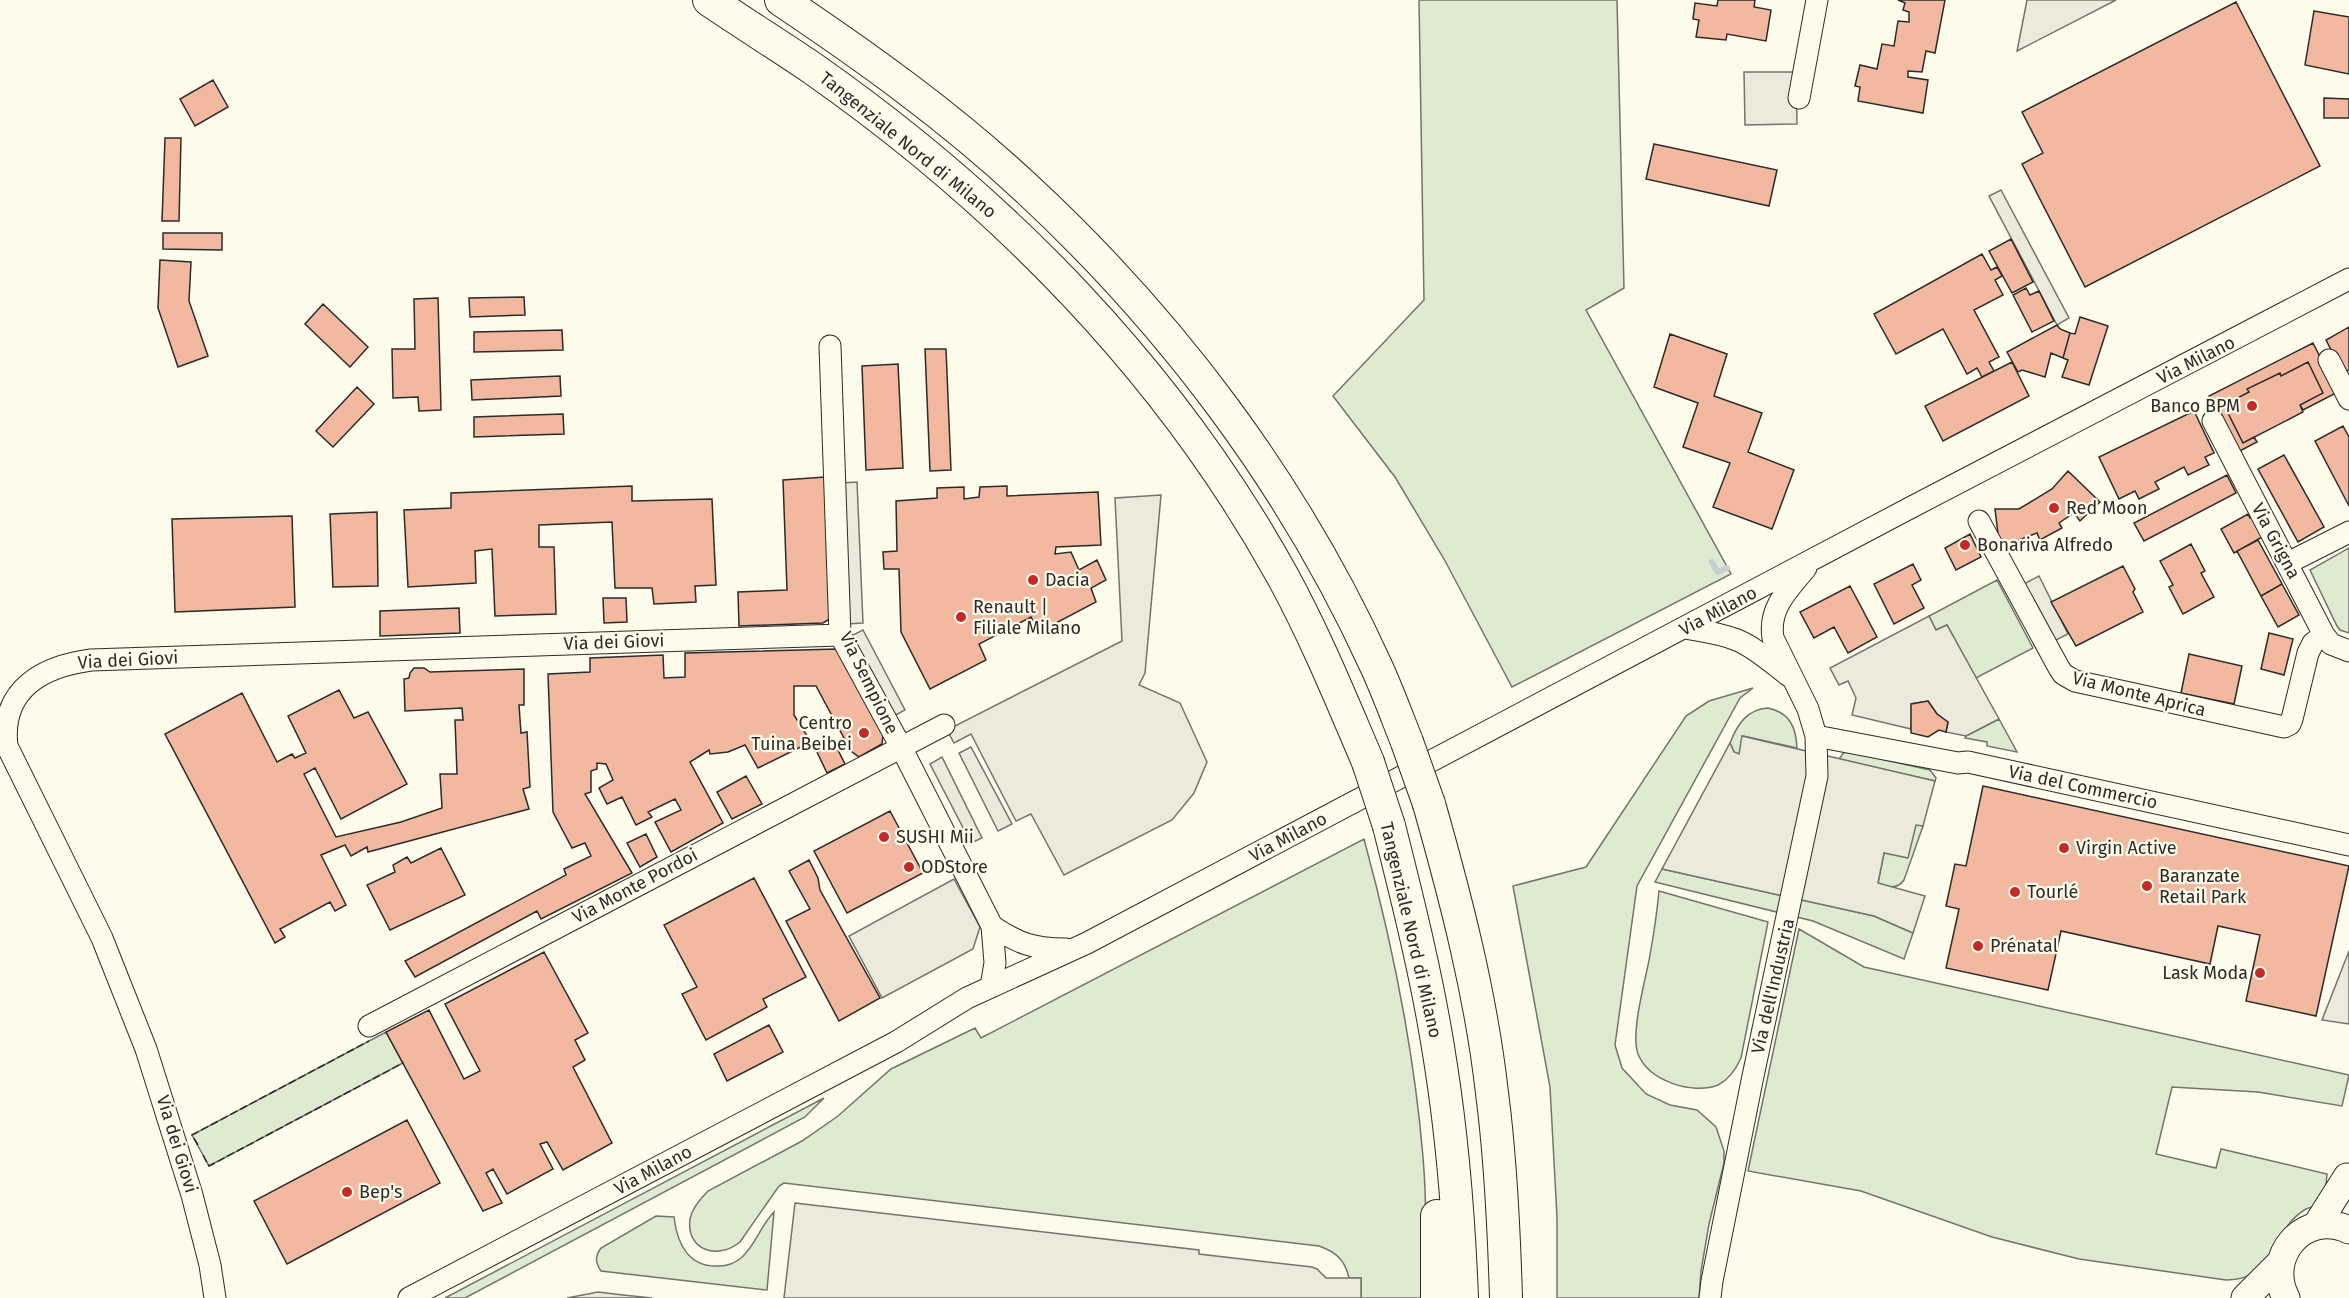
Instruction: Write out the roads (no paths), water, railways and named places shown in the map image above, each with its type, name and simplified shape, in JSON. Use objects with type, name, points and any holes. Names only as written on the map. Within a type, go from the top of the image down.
[{"type":"highway","name":"Tangenziale Nord di Milano","points":[[709,0],[813,69],[940,167],[1001,221],[1097,316],[1161,393],[1208,456],[1281,574],[1337,689],[1368,762],[1389,826],[1410,906],[1441,1065],[1450,1132],[1462,1298]]},
{"type":"highway","points":[[782,0],[842,41],[968,137],[1024,186],[1123,284],[1206,381],[1246,437],[1315,547],[1377,669],[1407,742],[1429,804],[1452,884],[1482,1021],[1492,1093],[1511,1298]]},
{"type":"highway","points":[[1389,826],[1419,1026],[1432,1136],[1436,1190],[1437,1298]]},
{"type":"highway","points":[[1504,1231],[1506,1298]]},
{"type":"main road","points":[[2348,1174],[2349,1209]]},
{"type":"main road","points":[[2316,1226],[2348,1174]]},
{"type":"main road","points":[[2245,1298],[2281,1262],[2294,1239],[2308,1229],[2316,1226],[2337,1226],[2349,1230]]},
{"type":"main road","points":[[2281,1262],[2280,1279],[2286,1298]]},
{"type":"street","points":[[1799,98],[1817,0]]},
{"type":"street","name":"Via Milano","points":[[409,1298],[896,1042],[950,1008],[1080,946],[2349,279]]},
{"type":"street","points":[[2306,303],[2349,293]]},
{"type":"street","name":"Via Sempione","points":[[830,346],[840,634],[901,747],[992,926],[995,963],[991,987]]},
{"type":"street","points":[[2329,360],[2349,399]]},
{"type":"street","name":"Via Grigna","points":[[2213,421],[2324,635]]},
{"type":"street","name":"Via Monte Aprica","points":[[1979,521],[2059,668],[2063,674],[2075,681],[2284,727],[2290,724],[2292,719],[2310,648],[2324,635]]},
{"type":"street","points":[[2288,563],[2349,532]]},
{"type":"street","name":"Via dell'Industria","points":[[1710,1298],[1745,1111],[1817,776],[1816,736],[1808,708],[1773,638],[1772,619],[1776,605],[1812,560]]},
{"type":"street","name":"Via dell'Industria","points":[[1685,628],[1738,640],[1791,678]]},
{"type":"street","name":"Via dei Giovi","points":[[215,1298],[212,1276],[192,1195],[174,1132],[124,990],[86,904],[7,746],[5,716],[10,701],[20,688],[37,674],[48,669],[91,660],[840,634]]},
{"type":"street","points":[[2324,635],[2331,644],[2349,651]]},
{"type":"street","name":"Via Monte Pordoi","points":[[369,1026],[944,725]]},
{"type":"street","name":"Via del Commercio","points":[[1816,736],[1958,763],[1968,762],[2349,845]]},
{"type":"street","points":[[992,926],[1017,942],[1030,947],[1044,949],[1080,946]]},
{"type":"street","name":"Via Milano","points":[[896,1042],[974,1010],[1011,990],[1080,946]]},
{"type":"street","points":[[212,1276],[230,1298]]},
{"type":"waterway","points":[[1712,562],[1717,572],[1727,568]]},
{"type":"place","name":"Banco BPM","points":[[2252,406]]},
{"type":"place","name":"Red Moon","points":[[2054,508]]},
{"type":"place","name":"Bonariva Alfredo","points":[[1965,545]]},
{"type":"place","name":"Dacia","points":[[1033,580]]},
{"type":"place","name":"Renault | Filiale Milano","points":[[961,617]]},
{"type":"place","name":"Centro Tuina Beibei","points":[[864,733]]},
{"type":"place","name":"SUSHI Mii","points":[[884,837]]},
{"type":"place","name":"Virgin Active","points":[[2064,848]]},
{"type":"place","name":"ODStore","points":[[909,867]]},
{"type":"place","name":"Baranzate Retail Park","points":[[2147,886]]},
{"type":"place","name":"Tourlé","points":[[2015,892]]},
{"type":"place","name":"Prénatal","points":[[1978,946]]},
{"type":"place","name":"Lask Moda","points":[[2260,973]]},
{"type":"place","name":"Bep's","points":[[347,1192]]}]
